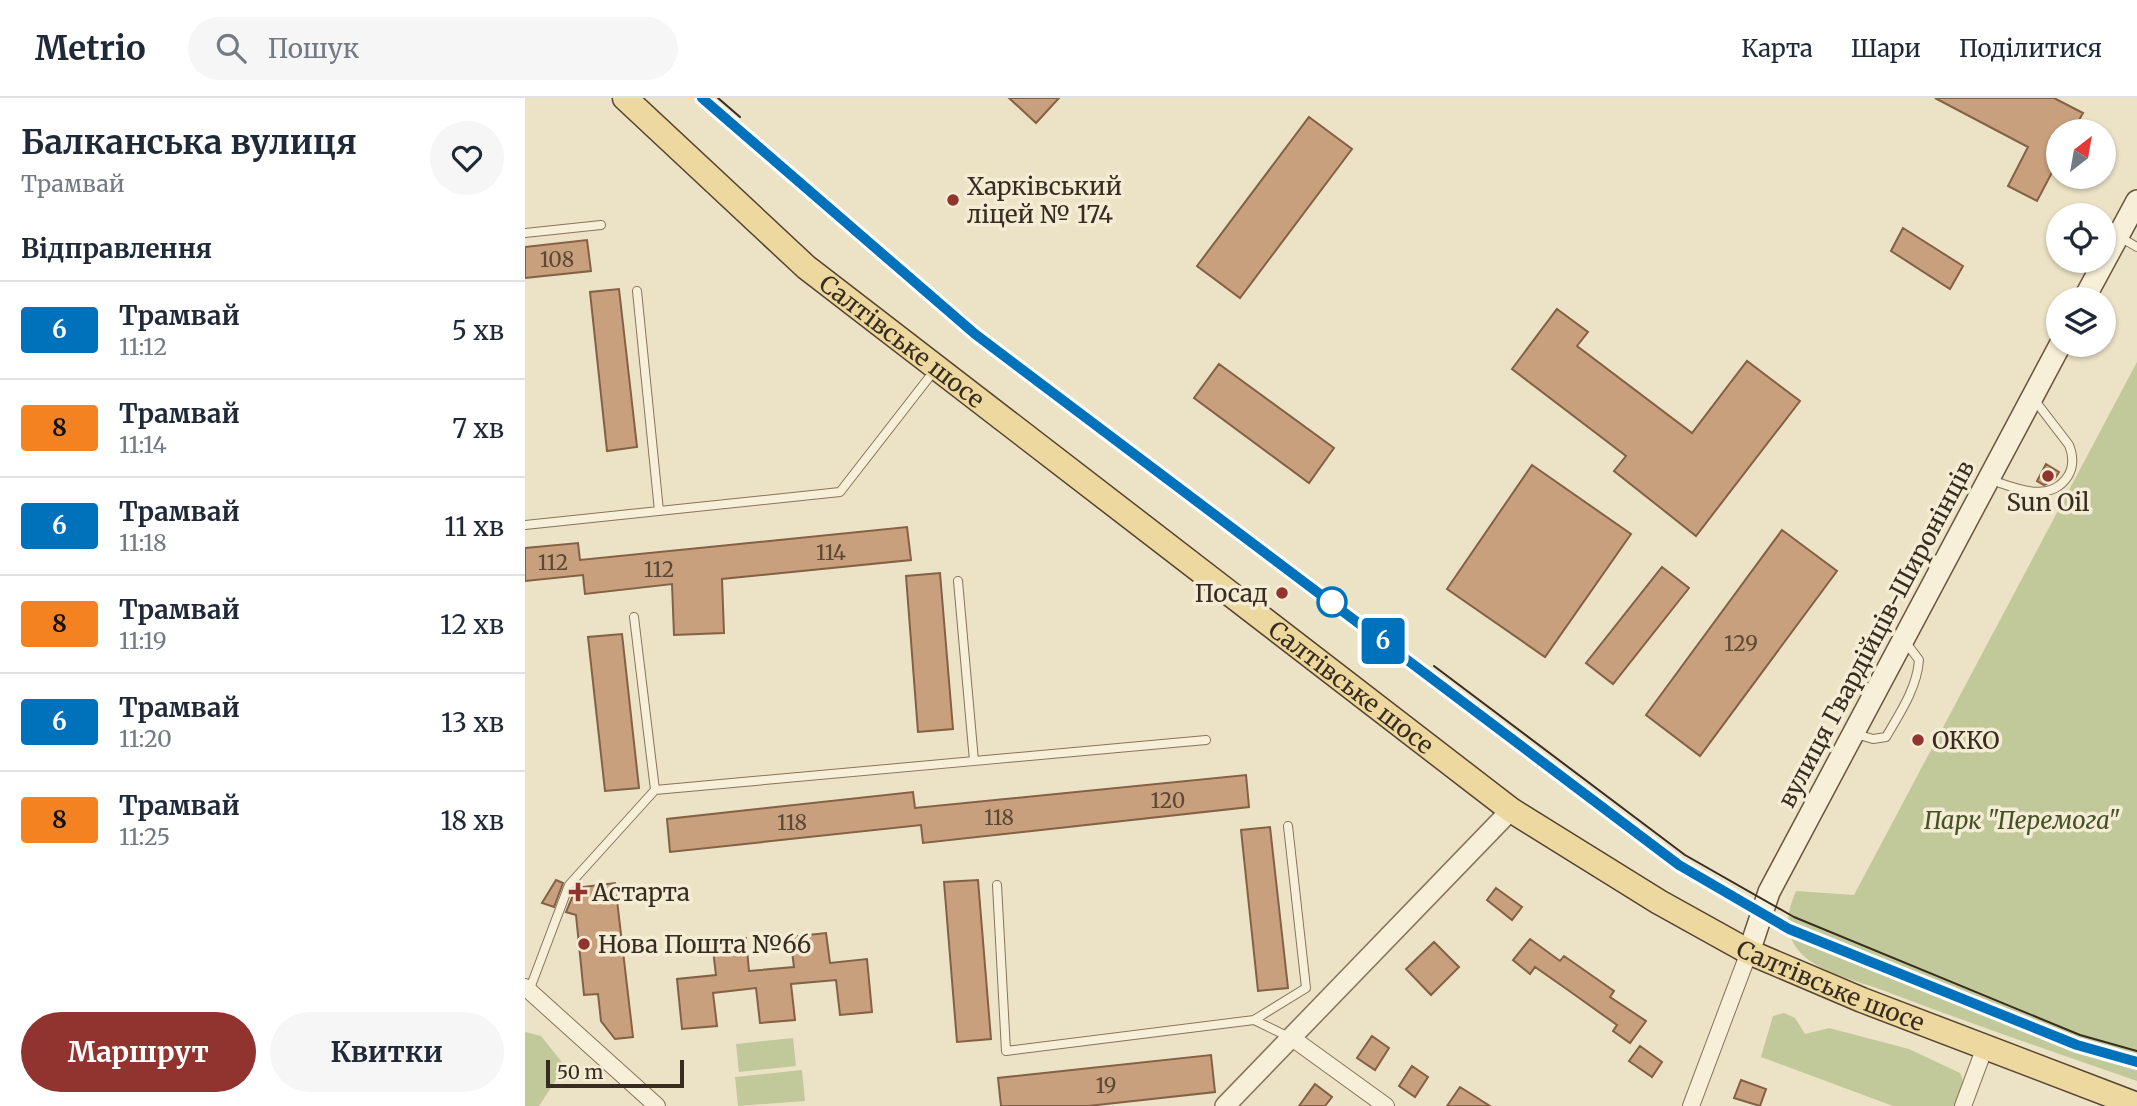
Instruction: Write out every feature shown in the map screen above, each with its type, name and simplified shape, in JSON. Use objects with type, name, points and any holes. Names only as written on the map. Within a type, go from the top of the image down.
[{"type":"main road","name":"Салтівське шосе","points":[[625,98],[807,267],[1511,810],[1659,902],[1749,952],[1985,1048],[2137,1105]]},
{"type":"main road","points":[[2090,287],[2137,201]]},
{"type":"main road","name":"вулиця Гвардійців-Широнінців","points":[[1749,952],[1769,892],[2054,357]]},
{"type":"street","points":[[1225,1106],[1511,810]]},
{"type":"street","points":[[1691,1106],[1749,952]]},
{"type":"street","points":[[527,991],[657,1106]]},
{"type":"street","points":[[1292,1038],[1386,1106]]},
{"type":"street","points":[[1963,1106],[1985,1048]]},
{"type":"lane","points":[[525,233],[601,225]]},
{"type":"lane","points":[[2118,236],[2137,247]]},
{"type":"lane","points":[[637,291],[659,511]]},
{"type":"lane","points":[[525,525],[840,492],[936,369]]},
{"type":"lane","points":[[1988,479],[2041,492],[2059,486],[2070,472],[2072,453],[2069,444],[2032,397]]},
{"type":"lane","points":[[958,581],[974,761]]},
{"type":"lane","points":[[634,617],[655,790]]},
{"type":"lane","points":[[1853,733],[1873,739],[1886,737],[1899,715],[1918,677],[1919,660],[1903,639]]},
{"type":"lane","points":[[527,991],[569,885],[655,790],[1206,740]]},
{"type":"lane","points":[[997,885],[1006,1051],[1254,1020],[1306,988],[1288,826]]},
{"type":"lane","points":[[1254,1020],[1292,1038]]},
{"type":"green space","name":"Парк \"Перемога\"","points":[[2137,362],[2137,1081],[1828,971],[1799,951],[1791,937],[1788,922],[1796,891],[1854,895]]},
{"type":"green space","points":[[1784,1013],[1795,1018],[1805,1034],[1829,1028],[1909,1049],[1960,1073],[1963,1090],[1956,1106],[1893,1106],[1761,1057],[1773,1016]]},
{"type":"green space","points":[[525,1032],[541,1036],[565,1066],[539,1106],[525,1106]]},
{"type":"green space","points":[[793,1038],[796,1066],[739,1072],[736,1044]]},
{"type":"green space","points":[[802,1070],[805,1101],[738,1106],[735,1077]]},
{"type":"building","points":[[1009,98],[1059,98],[1036,123]]},
{"type":"building","points":[[1935,98],[2054,98],[2083,113],[2080,119],[2046,119],[2046,184],[2037,201],[2008,186],[2028,147]]},
{"type":"building","points":[[1309,117],[1352,149],[1240,298],[1197,266]]},
{"type":"building","points":[[1903,228],[1963,266],[1950,289],[1891,251]]},
{"type":"building","points":[[587,240],[591,271],[525,278],[525,247]]},
{"type":"building","points":[[619,289],[637,447],[607,451],[590,292]]},
{"type":"building","points":[[1557,309],[1588,332],[1577,346],[1692,433],[1747,361],[1800,401],[1696,536],[1614,471],[1626,456],[1512,369]]},
{"type":"building","points":[[1219,364],[1334,448],[1309,483],[1194,398]]},
{"type":"building","name":"Sun Oil","points":[[2046,464],[2059,472],[2054,480],[2044,485],[2037,481]]},
{"type":"building","points":[[1532,465],[1631,534],[1545,657],[1447,589]]},
{"type":"building","points":[[907,527],[911,560],[722,579],[724,633],[674,635],[672,584],[585,594],[583,575],[525,581],[525,548],[578,543],[580,560]]},
{"type":"building","points":[[1782,530],[1837,571],[1700,756],[1646,715]]},
{"type":"building","points":[[1662,567],[1689,588],[1613,684],[1586,663]]},
{"type":"building","points":[[940,573],[953,729],[918,732],[906,576]]},
{"type":"building","points":[[622,634],[639,788],[605,791],[588,637]]},
{"type":"building","points":[[1246,775],[1249,807],[923,843],[921,825],[670,852],[667,819],[913,792],[915,808]]},
{"type":"building","points":[[1270,827],[1288,988],[1258,991],[1241,830]]},
{"type":"building","points":[[556,880],[563,883],[554,907],[542,903]]},
{"type":"building","points":[[978,880],[991,1039],[957,1042],[944,882]]},
{"type":"building","points":[[615,883],[633,1037],[615,1039],[601,1021],[598,994],[584,995],[576,915],[566,912],[576,888]]},
{"type":"building","points":[[1496,888],[1522,907],[1512,920],[1487,900]]},
{"type":"building","points":[[826,933],[830,963],[867,959],[872,1012],[840,1015],[836,980],[791,984],[795,1020],[760,1023],[756,988],[713,993],[717,1026],[682,1029],[677,979],[716,975],[712,942],[746,938],[749,971],[794,967],[790,937]]},
{"type":"building","points":[[1530,939],[1560,961],[1564,956],[1614,991],[1610,997],[1646,1021],[1630,1043],[1613,1031],[1617,1025],[1568,990],[1535,967],[1530,974],[1513,960]]},
{"type":"building","points":[[1434,942],[1459,967],[1431,995],[1406,969]]},
{"type":"building","points":[[1372,1036],[1389,1048],[1375,1070],[1357,1058]]},
{"type":"building","points":[[1640,1046],[1662,1062],[1652,1077],[1629,1061]]},
{"type":"building","points":[[1211,1055],[1215,1092],[1088,1106],[1001,1106],[998,1078]]},
{"type":"building","points":[[1412,1066],[1428,1077],[1415,1097],[1399,1086]]},
{"type":"building","points":[[1741,1080],[1766,1089],[1760,1106],[1734,1098]]},
{"type":"building","points":[[1315,1084],[1332,1097],[1325,1106],[1299,1106]]},
{"type":"building","points":[[1460,1087],[1490,1106],[1447,1106]]},
{"type":"tram line","points":[[702,98],[976,334],[1679,865],[1789,929],[2077,1046],[2137,1062]]},
{"type":"tram line","name":"6","points":[[702,98],[975,334],[1679,865],[1789,929],[2077,1045],[2137,1062]]},
{"type":"tram line","points":[[718,98],[740,117]]},
{"type":"tram line","points":[[1434,666],[1685,855],[1794,917],[2080,1035],[2137,1051]]},
{"type":"place","name":"Харківський ліцей № 174","points":[[953,200]]},
{"type":"place","name":"Sun Oil","points":[[2048,476]]},
{"type":"place","name":"Посад","points":[[1282,593]]},
{"type":"place","name":"ОККО","points":[[1918,740]]},
{"type":"place","name":"Астарта","points":[[578,892]]},
{"type":"place","name":"Нова Пошта №66","points":[[584,944]]}]
